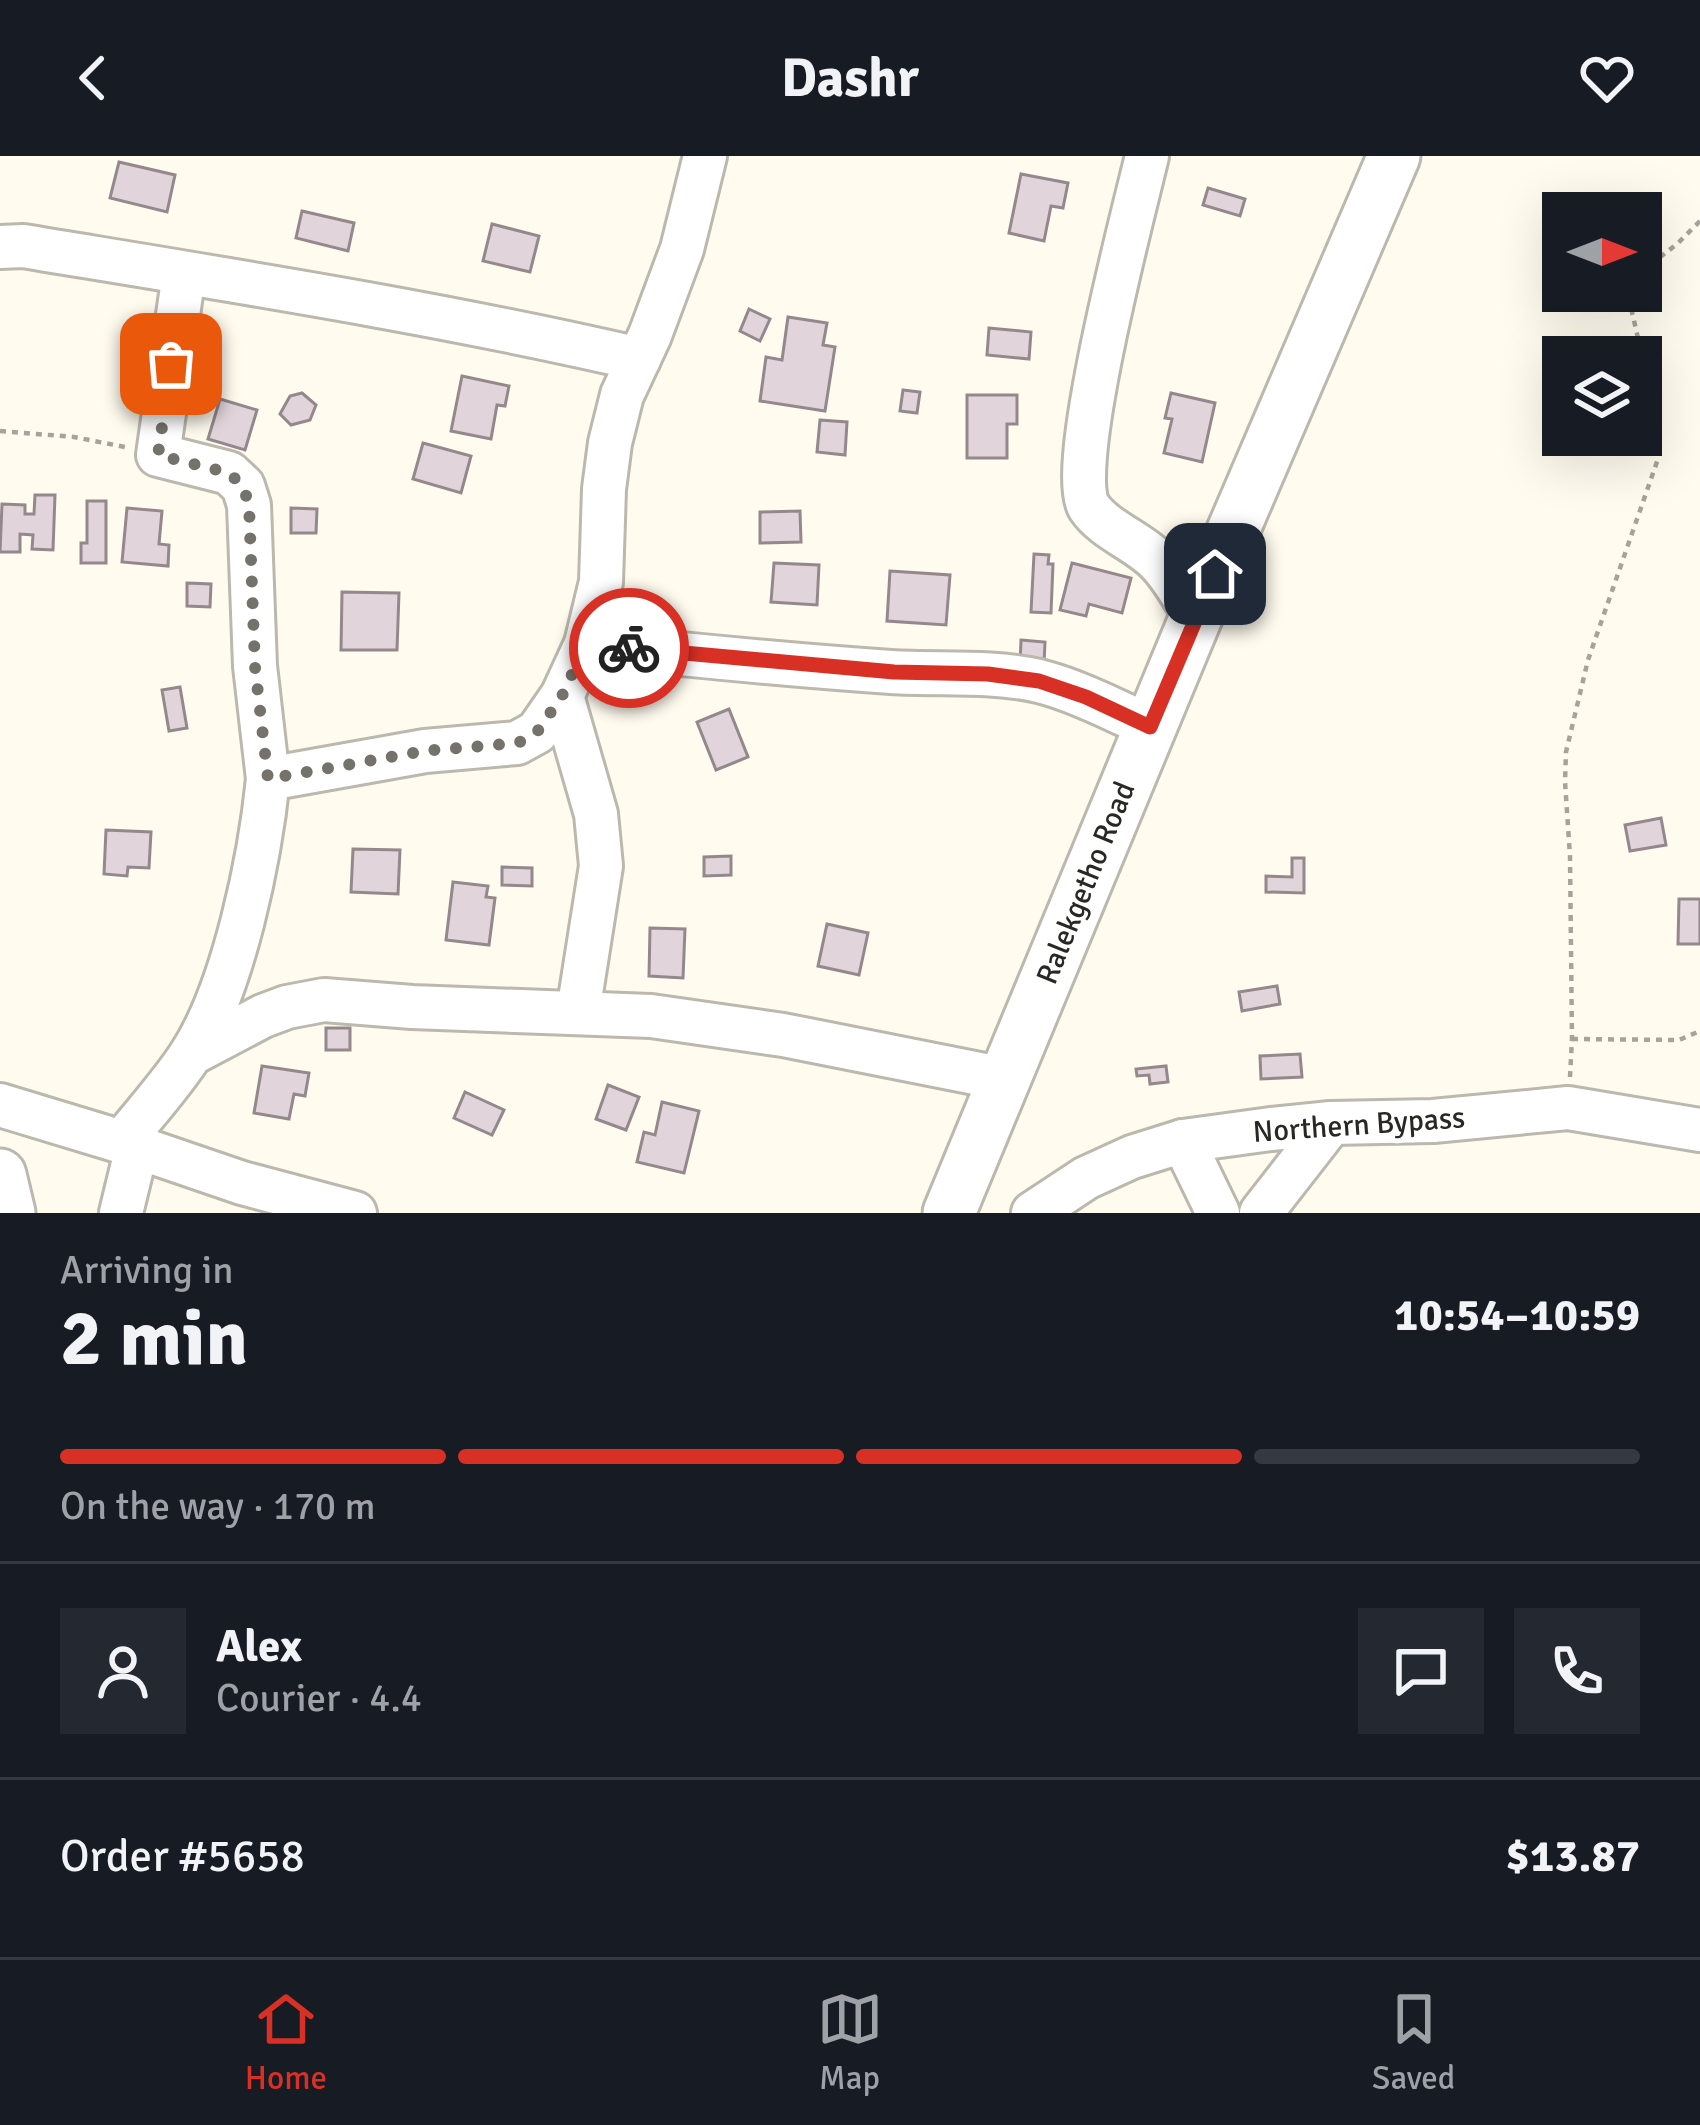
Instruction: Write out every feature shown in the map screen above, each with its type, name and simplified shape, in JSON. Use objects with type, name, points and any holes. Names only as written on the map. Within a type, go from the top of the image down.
[{"type":"main road","name":"Ralekgetho Road","points":[[949,1213],[1196,617],[1394,156]]},
{"type":"street","points":[[268,779],[424,751],[518,743],[537,732],[562,696],[586,644],[601,582],[610,443],[622,395],[682,249],[705,156]]},
{"type":"street","points":[[1147,156],[1089,417],[1083,491],[1089,508],[1161,564],[1196,617]]},
{"type":"street","points":[[0,247],[23,246],[184,273],[538,336],[639,359]]},
{"type":"street","points":[[121,1213],[129,1144],[210,1018],[231,960],[263,824],[268,779],[255,667],[249,505],[243,486],[229,473],[158,455],[184,273]]},
{"type":"street","points":[[586,644],[1039,681],[1150,727]]},
{"type":"street","points":[[562,696],[596,814],[601,866],[578,1012]]},
{"type":"street","points":[[190,1054],[286,1006],[324,1000],[651,1016],[783,1035],[1005,1079]]},
{"type":"street","points":[[0,1105],[242,1183],[355,1213]]},
{"type":"street","name":"Northern Bypass","points":[[1033,1213],[1086,1178],[1183,1141],[1331,1123],[1568,1108],[1700,1130]]},
{"type":"street","points":[[1261,1213],[1331,1123]]},
{"type":"street","points":[[1183,1141],[1218,1213]]},
{"type":"path","points":[[1662,256],[1700,221]]},
{"type":"path","points":[[1568,1108],[1572,1039],[1566,752],[1588,660],[1659,456],[1659,428],[1632,312]]},
{"type":"path","points":[[0,431],[74,437],[158,455]]},
{"type":"path","points":[[1572,1039],[1678,1040],[1700,1031]]},
{"type":"building","points":[[119,162],[175,175],[167,212],[110,198]]},
{"type":"building","points":[[1021,174],[1068,183],[1063,208],[1051,206],[1044,241],[1009,233]]},
{"type":"building","points":[[1208,188],[1245,199],[1240,216],[1203,205]]},
{"type":"building","points":[[302,211],[354,223],[348,251],[296,238]]},
{"type":"building","points":[[492,224],[539,236],[530,272],[483,261]]},
{"type":"building","points":[[749,309],[770,319],[760,341],[740,331]]},
{"type":"building","points":[[788,317],[827,323],[823,345],[835,347],[825,411],[760,401],[766,357],[782,360]]},
{"type":"building","points":[[989,328],[1031,332],[1029,359],[987,355]]},
{"type":"building","points":[[462,376],[509,386],[505,406],[497,405],[491,439],[451,431]]},
{"type":"building","points":[[903,390],[920,392],[917,413],[900,411]]},
{"type":"building","points":[[302,393],[316,405],[310,420],[291,425],[280,414],[290,396]]},
{"type":"building","points":[[1171,393],[1215,403],[1202,462],[1164,453],[1172,419],[1165,418]]},
{"type":"building","points":[[967,395],[1017,395],[1017,424],[1007,424],[1007,458],[967,458]]},
{"type":"building","points":[[220,399],[257,410],[245,450],[208,439]]},
{"type":"building","points":[[820,420],[847,422],[845,455],[817,452]]},
{"type":"building","points":[[423,443],[471,456],[461,493],[413,479]]},
{"type":"building","points":[[35,495],[55,495],[53,550],[32,549],[33,535],[20,534],[20,552],[0,552],[2,504],[25,505],[25,514],[34,514]]},
{"type":"building","points":[[87,501],[106,501],[106,563],[81,563],[81,543],[87,543]]},
{"type":"building","points":[[127,508],[162,511],[159,544],[169,545],[168,566],[122,562]]},
{"type":"building","points":[[291,508],[317,509],[316,533],[291,533]]},
{"type":"building","points":[[800,511],[801,542],[760,543],[760,512]]},
{"type":"building","points":[[1034,554],[1049,555],[1048,564],[1053,564],[1051,613],[1031,612]]},
{"type":"building","points":[[774,563],[819,565],[817,605],[771,602]]},
{"type":"building","points":[[1072,563],[1131,578],[1122,613],[1089,604],[1086,616],[1060,610]]},
{"type":"building","points":[[890,571],[950,575],[946,625],[887,621]]},
{"type":"building","points":[[187,583],[211,584],[210,607],[187,606]]},
{"type":"building","points":[[342,592],[399,593],[397,650],[341,650]]},
{"type":"building","points":[[1021,640],[1045,642],[1044,664],[1020,663]]},
{"type":"building","points":[[180,687],[187,728],[169,731],[162,690]]},
{"type":"building","points":[[729,709],[748,757],[716,770],[697,722]]},
{"type":"building","points":[[1661,818],[1666,845],[1630,851],[1625,825]]},
{"type":"building","points":[[106,830],[151,832],[149,868],[128,867],[127,876],[104,874]]},
{"type":"building","points":[[353,849],[400,850],[398,894],[351,892]]},
{"type":"building","points":[[731,856],[731,875],[704,876],[704,857]]},
{"type":"building","points":[[1292,858],[1304,858],[1304,893],[1266,892],[1266,876],[1292,877]]},
{"type":"building","points":[[502,867],[532,868],[532,886],[502,885]]},
{"type":"building","points":[[453,882],[488,886],[486,897],[495,898],[489,945],[446,940]]},
{"type":"building","points":[[1679,899],[1700,899],[1700,944],[1678,944]]},
{"type":"building","points":[[827,924],[868,933],[859,975],[818,966]]},
{"type":"building","points":[[650,928],[685,929],[683,978],[649,976]]},
{"type":"building","points":[[1277,986],[1280,1004],[1242,1011],[1239,992]]},
{"type":"building","points":[[326,1028],[350,1028],[350,1050],[326,1050]]},
{"type":"building","points":[[1300,1054],[1302,1077],[1261,1079],[1260,1056]]},
{"type":"building","points":[[262,1066],[309,1073],[305,1096],[294,1094],[289,1119],[254,1113]]},
{"type":"building","points":[[1166,1066],[1168,1082],[1150,1084],[1149,1075],[1137,1076],[1136,1069]]},
{"type":"building","points":[[608,1085],[639,1097],[626,1130],[596,1119]]},
{"type":"building","points":[[465,1092],[504,1110],[492,1135],[454,1118]]},
{"type":"building","points":[[662,1102],[699,1111],[684,1173],[637,1162],[644,1132],[655,1135]]},
{"type":"way so far","points":[[171,364],[158,455],[229,473],[243,486],[249,505],[255,667],[268,779],[424,751],[518,743],[537,732],[562,696],[586,644],[629,648]]},
{"type":"route","points":[[629,648],[1039,681],[1150,727],[1215,574]]}]
